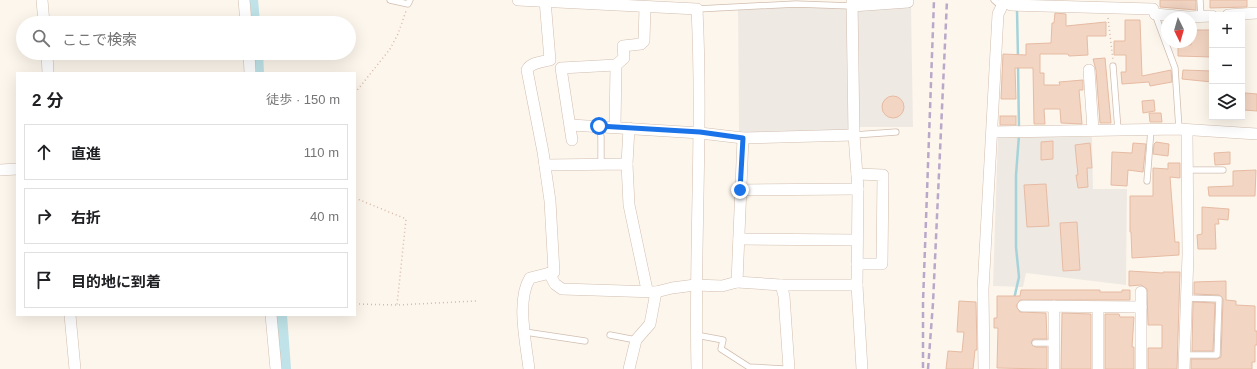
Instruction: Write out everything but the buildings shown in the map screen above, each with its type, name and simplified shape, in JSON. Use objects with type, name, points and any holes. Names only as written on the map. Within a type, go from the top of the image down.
[{"type":"street","points":[[42,0],[43,16]]},
{"type":"street","points":[[244,0],[245,16]]},
{"type":"street","points":[[518,0],[603,2],[645,7],[683,4],[697,9],[700,132],[695,285],[697,369]]},
{"type":"street","points":[[529,369],[523,296],[525,285],[530,278],[554,272],[550,201],[545,165],[527,70],[529,66],[535,63],[550,60],[545,0]]},
{"type":"street","points":[[862,369],[857,285],[858,189],[854,135],[852,3],[908,2]]},
{"type":"street","points":[[984,369],[983,290],[993,132],[998,14],[1001,2],[1011,5],[1154,9],[1207,16]]},
{"type":"street","points":[[572,140],[571,125],[561,68],[616,65],[624,58],[623,46],[641,44],[644,41],[645,7]]},
{"type":"street","points":[[1245,14],[1257,13]]},
{"type":"street","points":[[47,60],[48,72]]},
{"type":"street","points":[[249,60],[250,72]]},
{"type":"street","points":[[615,127],[616,65]]},
{"type":"street","points":[[1089,70],[1093,130]]},
{"type":"street","points":[[571,125],[700,132],[743,138],[854,135]]},
{"type":"street","points":[[629,128],[627,164],[630,205],[651,291],[650,324],[636,340],[629,369]]},
{"type":"street","points":[[993,132],[1183,129],[1257,134]]},
{"type":"street","points":[[1183,129],[1186,170],[1187,298],[1184,369]]},
{"type":"street","points":[[737,282],[743,138]]},
{"type":"street","points":[[545,165],[627,164]]},
{"type":"street","points":[[0,170],[16,169]]},
{"type":"street","points":[[857,174],[883,175],[882,264],[857,264]]},
{"type":"street","points":[[740,190],[858,189]]},
{"type":"street","points":[[739,239],[857,240]]},
{"type":"street","points":[[549,273],[555,284],[562,289],[651,291],[695,285],[722,286],[737,282],[781,285],[857,285]]},
{"type":"street","points":[[781,285],[784,296],[789,369]]},
{"type":"street","points":[[1140,369],[1141,292]]},
{"type":"street","points":[[1023,306],[1141,307]]},
{"type":"street","points":[[1054,306],[1054,369]]},
{"type":"street","points":[[1098,306],[1098,369]]},
{"type":"street","points":[[70,316],[75,369]]},
{"type":"street","points":[[271,316],[276,369]]},
{"type":"lane","points":[[390,0],[409,2]]},
{"type":"lane","points":[[1200,0],[1207,16]]},
{"type":"lane","points":[[697,9],[852,3]]},
{"type":"lane","points":[[1154,9],[1175,68],[1183,129]]},
{"type":"lane","points":[[1113,66],[1118,130]]},
{"type":"lane","points":[[599,126],[601,137],[601,164]]},
{"type":"lane","points":[[1147,181],[1151,130]]},
{"type":"lane","points":[[854,135],[896,132]]},
{"type":"lane","points":[[1186,170],[1223,170]]},
{"type":"lane","points":[[1184,354],[1217,355],[1219,299],[1187,298]]},
{"type":"lane","points":[[525,332],[585,341]]},
{"type":"lane","points":[[610,335],[636,340]]},
{"type":"lane","points":[[696,335],[723,340],[721,349],[748,367],[784,369]]},
{"type":"lane","points":[[1034,343],[1054,343]]},
{"type":"path","points":[[356,92],[390,48],[398,34],[409,2]]},
{"type":"path","points":[[1107,7],[1113,66]]},
{"type":"path","points":[[356,198],[406,219],[401,251],[397,305]]},
{"type":"path","points":[[356,304],[397,305],[476,301]]},
{"type":"shaded area","points":[[847,6],[848,134],[739,132],[738,7]]},
{"type":"shaded area","points":[[911,7],[913,127],[859,127],[855,10]]},
{"type":"shaded area","points":[[998,136],[1092,137],[1093,189],[1127,189],[1126,285],[1026,273],[1023,287],[993,286]]},
{"type":"waterway","points":[[250,0],[251,16]]},
{"type":"waterway","points":[[1017,10],[1018,58]]},
{"type":"waterway","points":[[255,60],[256,72]]},
{"type":"waterway","points":[[1018,65],[1019,130]]},
{"type":"waterway","points":[[1014,299],[1019,277],[1016,247],[1016,175],[1019,135]]},
{"type":"waterway","points":[[279,316],[283,369]]},
{"type":"railway","points":[[923,368],[923,302],[934,0]]},
{"type":"railway","points":[[928,369],[933,303],[947,0]]},
{"type":"route","points":[[599,126],[700,132],[743,138],[740,190]]}]
